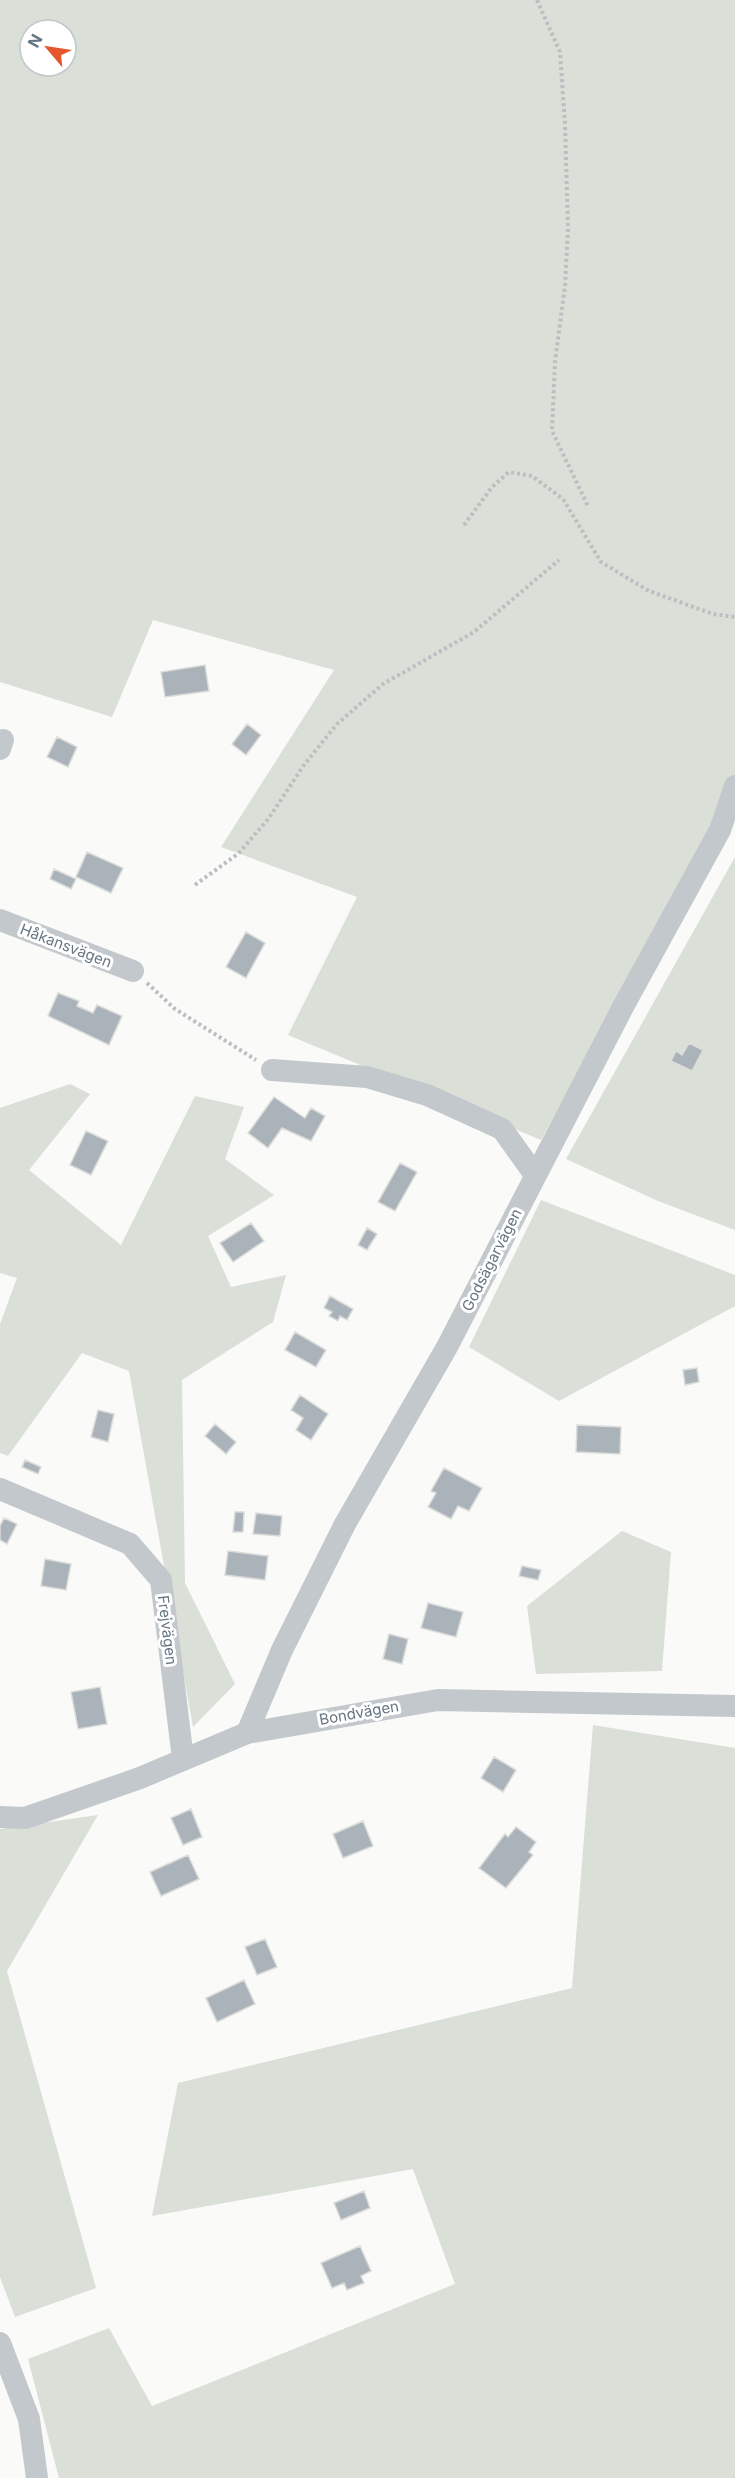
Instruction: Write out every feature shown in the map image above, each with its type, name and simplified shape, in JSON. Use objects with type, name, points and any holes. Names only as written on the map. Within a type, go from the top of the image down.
[{"type":"street","name":"Godsägarvägen","points":[[247,1733],[282,1650],[345,1524],[447,1347],[624,1005],[720,831],[735,786]]},
{"type":"street","name":"Håkansvägen","points":[[0,920],[133,971]]},
{"type":"street","points":[[272,1070],[367,1077],[427,1095],[502,1129],[535,1175]]},
{"type":"street","name":"Frejvägen","points":[[0,1489],[130,1544],[161,1580],[183,1760]]},
{"type":"street","name":"Bondvägen","points":[[0,1817],[24,1818],[183,1760],[247,1733],[438,1700],[735,1706]]},
{"type":"street","points":[[0,2343],[29,2419],[37,2478]]},
{"type":"path","points":[[537,0],[560,52],[566,135],[568,228],[565,286],[555,362],[552,431],[588,506]]},
{"type":"path","points":[[464,525],[492,487],[509,472],[532,476],[563,499],[601,562],[649,591],[713,614],[735,616]]},
{"type":"path","points":[[195,885],[239,853],[269,818],[304,765],[337,724],[383,684],[474,632],[559,560]]},
{"type":"path","points":[[133,971],[175,1009],[272,1070]]},
{"type":"shaded area","points":[[0,0],[735,0],[735,782],[541,1140],[288,1035],[357,897],[221,847],[334,670],[153,620],[112,717],[0,682]]},
{"type":"shaded area","points":[[735,857],[735,1230],[658,1201],[566,1159]]},
{"type":"shaded area","points":[[70,1084],[90,1094],[29,1170],[121,1245],[195,1096],[244,1107],[225,1159],[274,1195],[208,1236],[231,1287],[286,1275],[273,1322],[182,1380],[185,1583],[235,1684],[193,1727],[129,1371],[82,1353],[8,1456],[0,1453],[0,1324],[17,1278],[0,1273],[0,1108]]},
{"type":"shaded area","points":[[541,1200],[735,1275],[735,1306],[559,1401],[469,1347]]},
{"type":"shaded area","points":[[622,1531],[671,1552],[662,1671],[536,1674],[527,1606]]},
{"type":"shaded area","points":[[593,1725],[735,1748],[735,2478],[59,2478],[28,2359],[109,2328],[152,2406],[455,2284],[413,2169],[152,2216],[178,2083],[572,1988]]},
{"type":"shaded area","points":[[98,1815],[7,1971],[96,2288],[15,2317],[0,2277],[0,1829]]},
{"type":"building","points":[[205,665],[209,691],[165,697],[161,672]]},
{"type":"building","points":[[247,724],[261,735],[246,755],[232,744]]},
{"type":"building","points":[[57,737],[77,747],[68,767],[47,757]]},
{"type":"building","points":[[87,852],[123,868],[111,893],[76,877]]},
{"type":"building","points":[[54,869],[76,879],[71,889],[50,879]]},
{"type":"building","points":[[246,932],[265,943],[246,978],[226,967]]},
{"type":"building","points":[[58,993],[79,1001],[77,1006],[93,1013],[97,1005],[122,1016],[109,1045],[48,1016]]},
{"type":"building","points":[[689,1043],[703,1050],[692,1071],[671,1061],[676,1051],[682,1055]]},
{"type":"building","points":[[274,1097],[305,1118],[311,1108],[325,1116],[311,1141],[282,1128],[268,1148],[248,1133]]},
{"type":"building","points":[[86,1131],[108,1141],[91,1175],[70,1165]]},
{"type":"building","points":[[400,1163],[417,1172],[395,1211],[378,1202]]},
{"type":"building","points":[[251,1223],[264,1241],[233,1262],[220,1243]]},
{"type":"building","points":[[367,1228],[377,1234],[367,1250],[358,1245]]},
{"type":"building","points":[[330,1296],[353,1309],[347,1320],[340,1316],[338,1321],[329,1316],[332,1312],[324,1308]]},
{"type":"building","points":[[295,1332],[326,1350],[316,1367],[285,1350]]},
{"type":"building","points":[[697,1368],[699,1382],[685,1385],[683,1370]]},
{"type":"building","points":[[300,1395],[328,1414],[311,1440],[296,1430],[303,1418],[291,1410]]},
{"type":"building","points":[[98,1410],[114,1414],[108,1442],[91,1437]]},
{"type":"building","points":[[215,1424],[236,1442],[226,1454],[205,1436]]},
{"type":"building","points":[[577,1425],[621,1427],[620,1454],[576,1452]]},
{"type":"building","points":[[25,1460],[41,1467],[38,1474],[22,1467]]},
{"type":"building","points":[[444,1468],[482,1488],[469,1511],[458,1506],[451,1519],[428,1507],[436,1493],[431,1491]]},
{"type":"building","points":[[235,1512],[244,1512],[243,1532],[233,1532]]},
{"type":"building","points":[[256,1513],[282,1516],[280,1536],[253,1534]]},
{"type":"building","points":[[4,1518],[17,1524],[7,1544],[0,1540],[0,1526]]},
{"type":"building","points":[[228,1551],[268,1556],[265,1580],[225,1575]]},
{"type":"building","points":[[45,1559],[71,1564],[66,1590],[41,1586]]},
{"type":"building","points":[[522,1566],[541,1570],[538,1580],[519,1576]]},
{"type":"building","points":[[428,1603],[463,1612],[456,1637],[421,1628]]},
{"type":"building","points":[[389,1634],[408,1639],[402,1664],[383,1659]]},
{"type":"building","points":[[100,1687],[107,1724],[78,1729],[71,1692]]},
{"type":"building","points":[[494,1757],[516,1770],[503,1792],[481,1778]]},
{"type":"building","points":[[191,1809],[202,1837],[183,1845],[171,1818]]},
{"type":"building","points":[[363,1821],[373,1846],[343,1858],[333,1834]]},
{"type":"building","points":[[516,1827],[536,1842],[529,1852],[533,1855],[506,1888],[479,1868],[505,1834],[508,1837]]},
{"type":"building","points":[[188,1855],[199,1879],[161,1896],[150,1872]]},
{"type":"building","points":[[265,1939],[277,1967],[257,1975],[245,1947]]},
{"type":"building","points":[[244,1980],[255,2004],[217,2022],[206,1998]]},
{"type":"building","points":[[364,2191],[370,2208],[341,2220],[334,2203]]},
{"type":"building","points":[[360,2246],[371,2271],[361,2276],[364,2283],[347,2290],[344,2283],[332,2288],[321,2263]]}]
